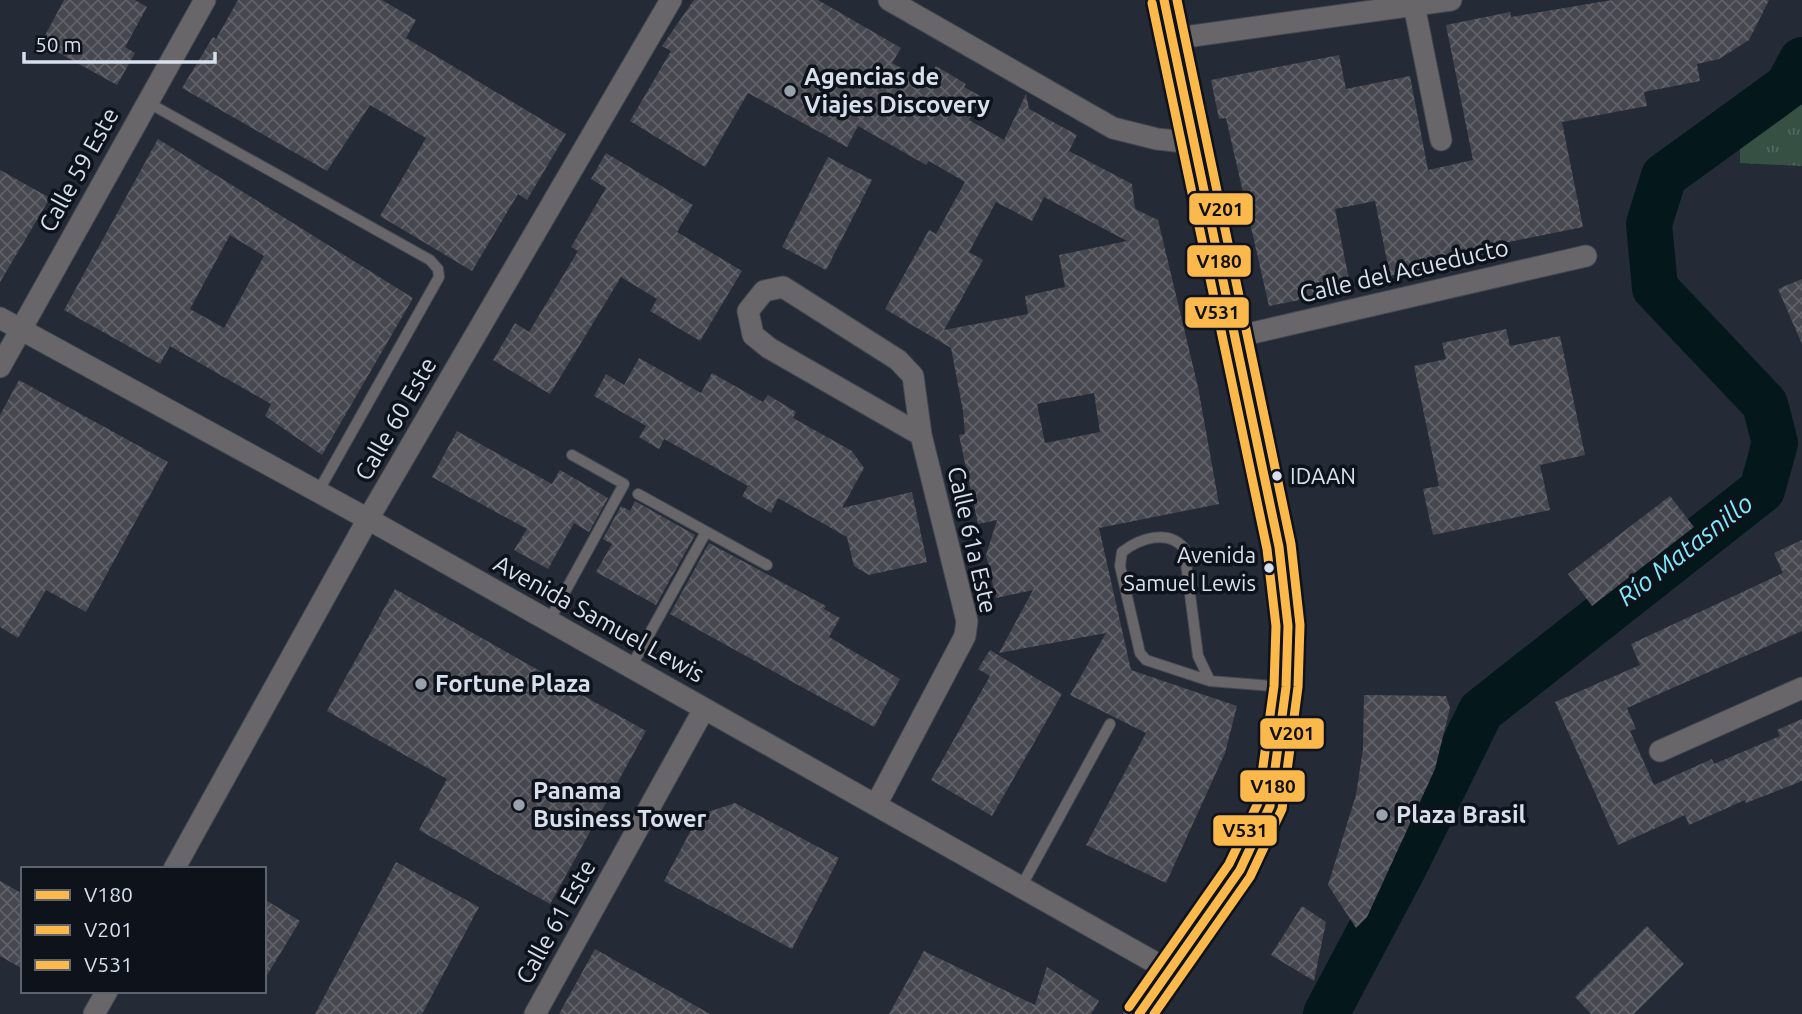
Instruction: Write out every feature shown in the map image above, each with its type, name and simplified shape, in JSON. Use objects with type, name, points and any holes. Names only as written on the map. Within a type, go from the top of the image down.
[{"type":"main road","points":[[1139,1014],[1240,870],[1270,806],[1286,687],[1288,625],[1279,547],[1164,0]]},
{"type":"street","name":"Calle 59 Este","points":[[0,367],[205,0]]},
{"type":"street","name":"Calle 60 Este","points":[[175,867],[368,519],[671,0]]},
{"type":"street","points":[[889,0],[1113,128],[1157,139],[1195,143]]},
{"type":"street","points":[[1171,39],[1451,0]]},
{"type":"street","points":[[1413,4],[1441,140]]},
{"type":"street","name":"Calle del Acueducto","points":[[1235,337],[1586,256]]},
{"type":"street","name":"Calle 61a Este","points":[[877,803],[965,636],[967,621],[921,435],[913,376],[898,360],[783,287],[764,291],[748,311],[753,335],[769,348],[921,435]]},
{"type":"street","name":"Avenida Samuel Lewis","points":[[0,318],[368,519],[704,709],[877,803],[1170,971]]},
{"type":"street","points":[[1660,751],[1802,688]]},
{"type":"street","name":"Calle 61 Este","points":[[535,1014],[704,709]]},
{"type":"street","points":[[94,1014],[106,993]]},
{"type":"lane","points":[[147,102],[430,260],[438,269],[439,277],[318,492]]},
{"type":"lane","points":[[548,621],[624,484],[572,455]]},
{"type":"lane","points":[[638,494],[767,565]]},
{"type":"lane","points":[[631,667],[706,532]]},
{"type":"lane","points":[[1210,681],[1198,656],[1184,548],[1175,537],[1166,536],[1132,545],[1122,552],[1120,566],[1140,653],[1146,660],[1210,681],[1286,687]]},
{"type":"lane","points":[[1021,887],[1110,724]]},
{"type":"green space","points":[[1802,42],[1802,166],[1740,163],[1740,111],[1780,81]]},
{"type":"building","points":[[64,0],[135,0],[147,7],[125,47],[135,53],[117,85],[41,43]]},
{"type":"building","points":[[238,0],[382,0],[416,20],[406,38],[566,134],[527,200],[518,194],[472,271],[380,216],[426,138],[370,105],[327,171],[182,88],[213,37],[216,39]]},
{"type":"building","points":[[694,0],[818,0],[901,48],[892,63],[927,82],[936,66],[966,84],[964,87],[982,97],[969,120],[1004,140],[1026,94],[1029,109],[1077,135],[1069,151],[1132,184],[1135,209],[1158,220],[1198,387],[1219,504],[1099,528],[1131,670],[1237,706],[1225,753],[1166,883],[1086,845],[1146,733],[1070,695],[1106,633],[999,653],[1033,590],[996,598],[986,555],[997,520],[978,524],[959,435],[965,434],[963,411],[951,348],[885,309],[929,230],[936,234],[965,182],[929,161],[926,165],[858,126],[847,147],[748,93],[705,167],[630,121],[671,51],[662,46]],"holes":[[[1044,197],[1127,241],[1059,255],[1065,287],[1025,296],[1028,314],[944,330],[983,260],[969,252],[996,202],[1032,221]],[[1094,393],[1100,432],[1045,443],[1037,404]]]},
{"type":"building","points":[[1612,0],[1769,0],[1749,40],[1719,59],[1697,64],[1700,81],[1644,92],[1647,106],[1562,122],[1583,227],[1445,255],[1448,264],[1390,276],[1375,201],[1335,209],[1351,290],[1269,306],[1226,118],[1219,119],[1211,80],[1339,55],[1346,89],[1410,76],[1428,170],[1473,160],[1446,25],[1510,12],[1511,17]]},
{"type":"building","points":[[158,139],[413,298],[322,455],[265,416],[271,404],[170,346],[160,364],[64,310]],"holes":[[[230,235],[264,256],[224,328],[190,309]]]},
{"type":"building","points":[[606,153],[693,205],[677,232],[742,271],[700,341],[650,311],[657,299],[621,277],[550,394],[493,360],[515,323],[529,332],[578,251],[571,247],[606,188],[591,179]]},
{"type":"building","points":[[828,157],[872,180],[826,270],[782,247]]},
{"type":"building","points":[[0,170],[50,198],[0,282]]},
{"type":"building","points":[[1802,279],[1802,344],[1778,289]]},
{"type":"building","points":[[1506,329],[1510,346],[1560,336],[1585,455],[1540,465],[1550,510],[1433,535],[1423,489],[1439,486],[1414,366],[1446,359],[1442,343]]},
{"type":"building","points":[[639,358],[701,393],[712,373],[763,402],[768,395],[796,412],[793,418],[852,451],[864,468],[842,508],[912,492],[927,562],[869,575],[854,566],[847,537],[778,498],[771,513],[742,496],[748,486],[664,439],[659,449],[639,437],[646,426],[594,396],[606,374],[624,385]]},
{"type":"building","points":[[19,380],[168,462],[86,612],[46,590],[18,638],[0,627],[0,415]]},
{"type":"building","points":[[457,431],[552,484],[560,470],[608,498],[589,532],[574,523],[548,569],[514,550],[527,529],[432,477]]},
{"type":"building","points":[[1670,496],[1694,527],[1592,606],[1568,574]]},
{"type":"building","points":[[635,501],[695,535],[656,605],[596,572],[612,544],[603,539],[621,506],[630,511]]},
{"type":"building","points":[[1802,540],[1802,631],[1627,708],[1636,729],[1630,731],[1654,785],[1712,759],[1714,764],[1780,736],[1777,730],[1802,719],[1802,781],[1746,803],[1745,800],[1689,825],[1685,815],[1618,845],[1555,702],[1640,665],[1631,644],[1783,573],[1774,553]]},
{"type":"building","points":[[709,543],[826,606],[824,609],[840,618],[829,637],[900,679],[874,727],[670,614]]},
{"type":"building","name":"Panama Business Tower","points":[[395,589],[646,731],[550,904],[419,830],[447,779],[327,711]]},
{"type":"building","points":[[990,650],[1062,694],[992,816],[931,780],[990,676],[978,669]]},
{"type":"building","name":"Plaza Brasil","points":[[1364,695],[1446,696],[1450,708],[1435,769],[1367,917],[1356,928],[1328,885],[1356,795],[1363,749]]},
{"type":"building","points":[[735,803],[839,858],[792,949],[664,881],[699,815]]},
{"type":"building","points":[[396,862],[479,907],[422,1014],[315,1014]]},
{"type":"building","points":[[0,881],[21,893],[21,968],[0,956]]},
{"type":"building","points":[[266,900],[300,921],[266,977]]},
{"type":"building","points":[[1302,906],[1326,922],[1314,981],[1271,955]]},
{"type":"building","points":[[1647,926],[1684,964],[1634,1014],[1591,1014],[1575,997]]},
{"type":"building","points":[[595,949],[710,1014],[559,1014]]},
{"type":"building","points":[[924,951],[1035,1005],[1047,967],[1099,1001],[1091,1014],[889,1014]]},
{"type":"waterway","name":"Río Matasnillo","points":[[1326,1014],[1403,869],[1481,711],[1762,490],[1775,443],[1765,404],[1655,288],[1649,224],[1664,176],[1788,86],[1802,60]]},
{"type":"transit line","name":"V180","points":[[1139,1014],[1240,870],[1270,806],[1286,687],[1288,626],[1279,547],[1164,0]]},
{"type":"transit line","name":"V201","points":[[1154,1014],[1250,877],[1282,809],[1298,687],[1300,625],[1291,544],[1177,0]]},
{"type":"transit line","name":"V531","points":[[1129,1007],[1229,864],[1258,803],[1274,686],[1276,626],[1267,549],[1152,3]]},
{"type":"place","name":"Agencias de Viajes Discovery","points":[[790,91]]},
{"type":"place","name":"IDAAN","points":[[1277,476]]},
{"type":"place","name":"Avenida Samuel Lewis","points":[[1269,568]]},
{"type":"place","name":"Fortune Plaza","points":[[421,684]]},
{"type":"place","name":"Panama Business Tower","points":[[519,805]]},
{"type":"place","name":"Plaza Brasil","points":[[1382,815]]}]
